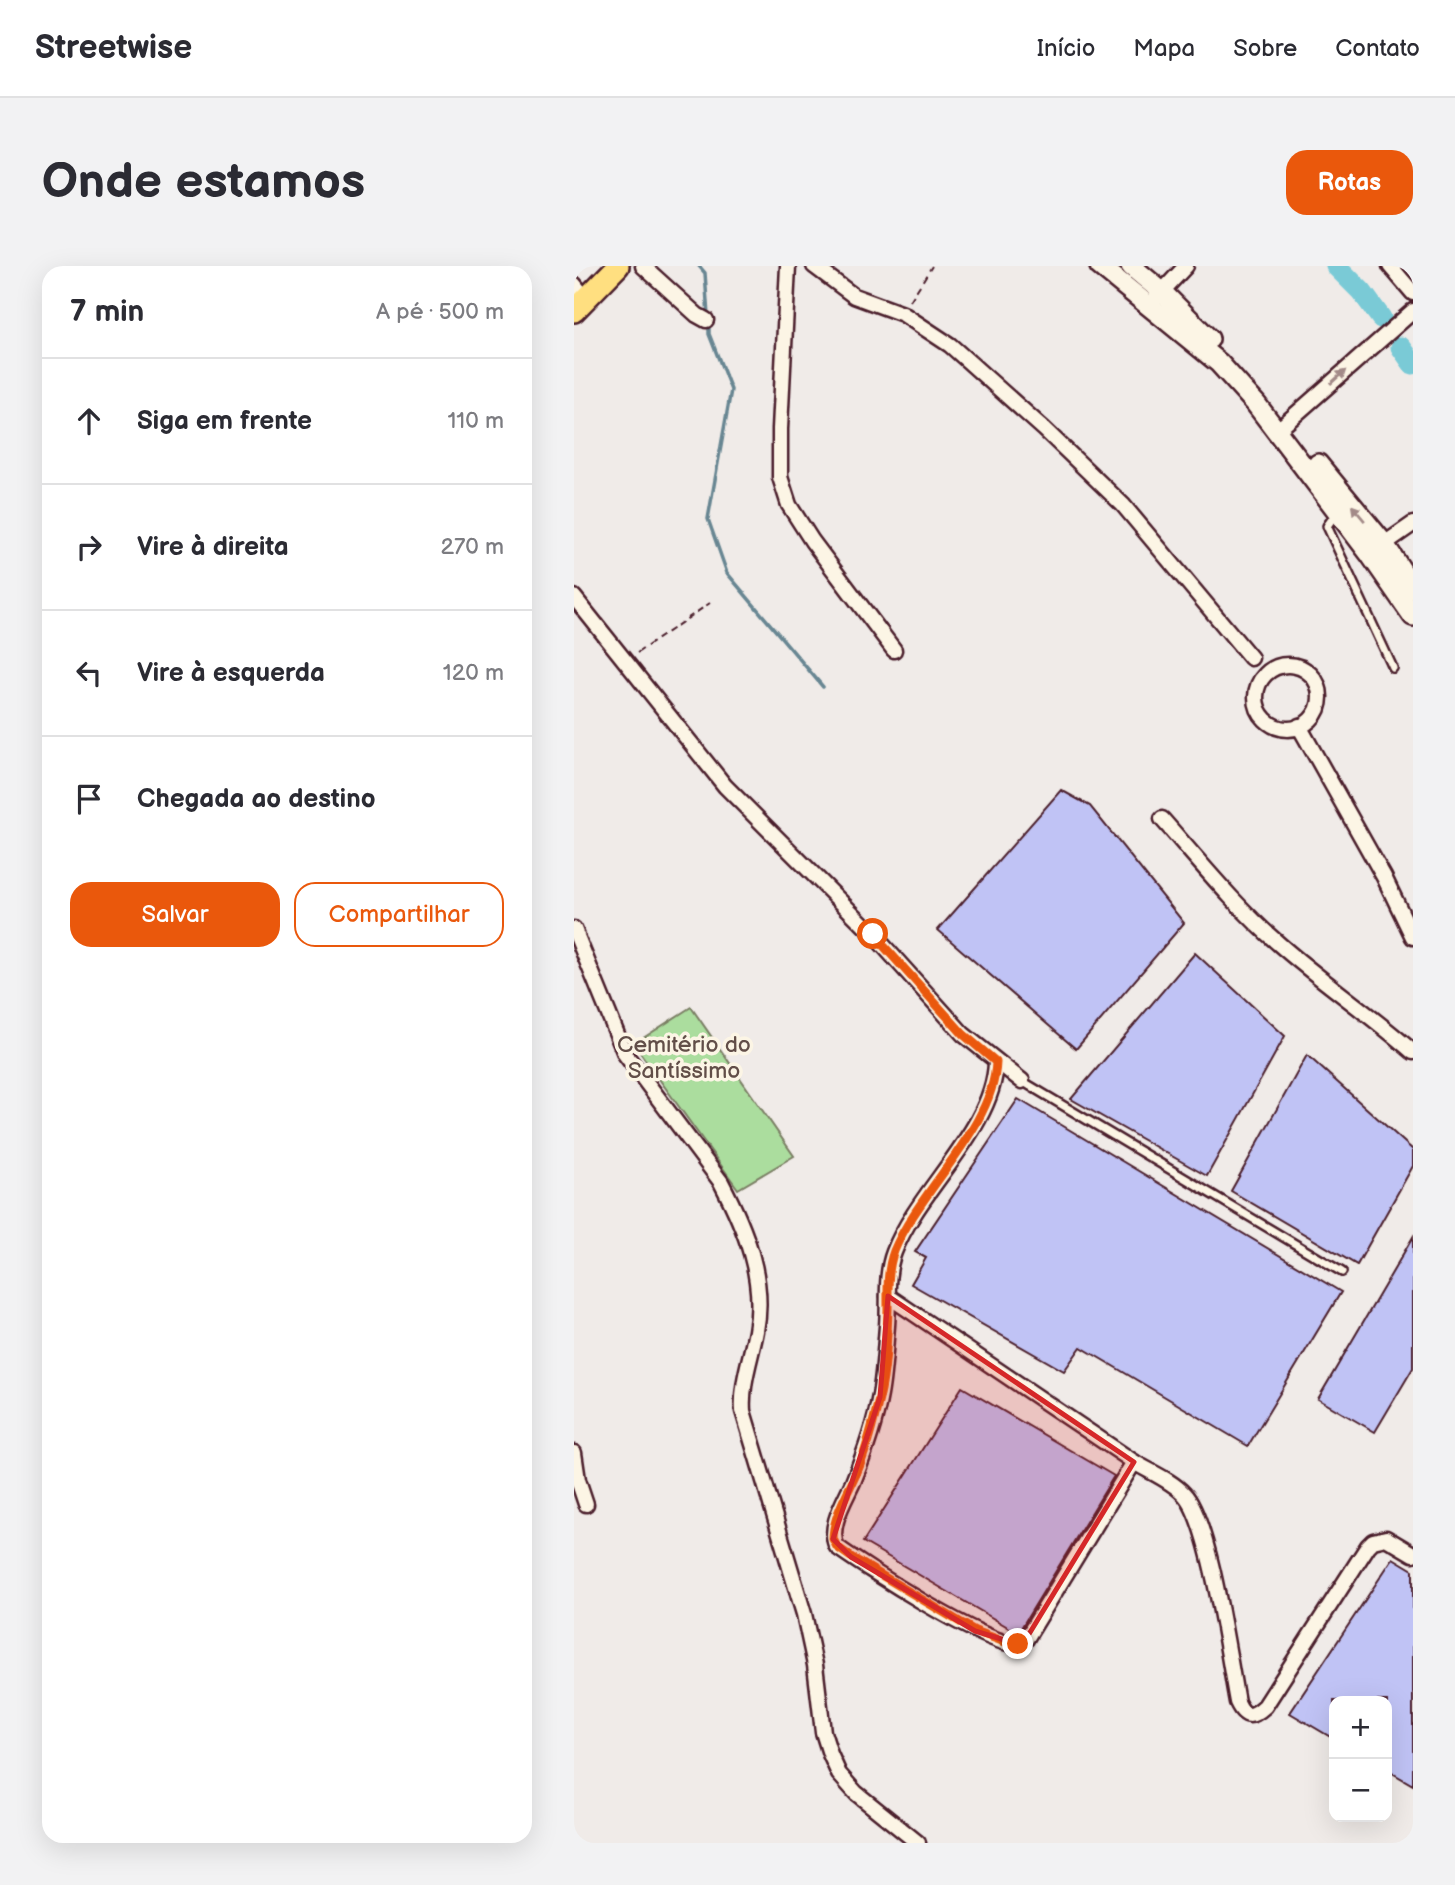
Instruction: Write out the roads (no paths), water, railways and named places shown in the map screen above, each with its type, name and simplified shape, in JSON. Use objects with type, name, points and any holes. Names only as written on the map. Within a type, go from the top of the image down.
[{"type":"main road","points":[[578,298],[618,266]]},
{"type":"street","points":[[643,266],[696,315],[706,320]]},
{"type":"street","points":[[788,266],[780,477],[789,505],[812,541],[894,650]]},
{"type":"street","points":[[814,266],[853,296],[902,314],[950,345],[1082,464],[1123,505],[1251,658]]},
{"type":"street","points":[[1100,266],[1156,298]]},
{"type":"street","points":[[1131,266],[1156,298],[1282,426],[1377,549],[1413,616]]},
{"type":"street","points":[[1156,298],[1186,266]]},
{"type":"street","points":[[1390,266],[1413,293]]},
{"type":"street","points":[[1282,426],[1413,310]]},
{"type":"street","points":[[1282,426],[1337,511],[1413,588]]},
{"type":"street","points":[[1377,549],[1413,524]]},
{"type":"street","points":[[574,597],[725,786],[873,934],[963,1034],[1022,1081]]},
{"type":"street","points":[[1279,666],[1299,667],[1315,680],[1319,689],[1318,709],[1312,718],[1299,726],[1283,728],[1273,725],[1259,709],[1257,688],[1262,679],[1279,666]]},
{"type":"street","points":[[1299,726],[1384,877],[1413,937]]},
{"type":"street","points":[[1162,819],[1229,896],[1279,945],[1378,1021],[1413,1052]]},
{"type":"street","points":[[574,929],[625,1054],[721,1182],[753,1259],[759,1302],[757,1330],[743,1386],[743,1411],[804,1614],[815,1665],[823,1732],[839,1774],[856,1793],[918,1843]]},
{"type":"street","points":[[996,1062],[996,1080],[966,1138],[908,1221],[892,1254],[880,1396],[861,1462],[833,1539],[837,1547],[851,1557],[975,1631],[1018,1644],[1026,1639],[1133,1462]]},
{"type":"street","points":[[888,1296],[1184,1494],[1194,1509],[1205,1542],[1237,1702],[1241,1712],[1249,1716],[1256,1715],[1265,1706],[1373,1541],[1386,1538],[1393,1540],[1413,1554]]},
{"type":"street","points":[[574,1453],[578,1480],[586,1504]]},
{"type":"lane","points":[[1337,511],[1327,526],[1393,668]]},
{"type":"lane","points":[[1022,1081],[1342,1272]]},
{"type":"waterway","points":[[699,266],[705,273],[708,316]]},
{"type":"waterway","points":[[1336,266],[1362,292],[1381,318]]},
{"type":"waterway","points":[[709,324],[709,334],[731,390],[708,519],[727,573],[823,687]]},
{"type":"waterway","points":[[1401,347],[1413,364]]},
{"type":"park label","name":"Cemitério do Santíssimo","points":[[684,1057]]}]
